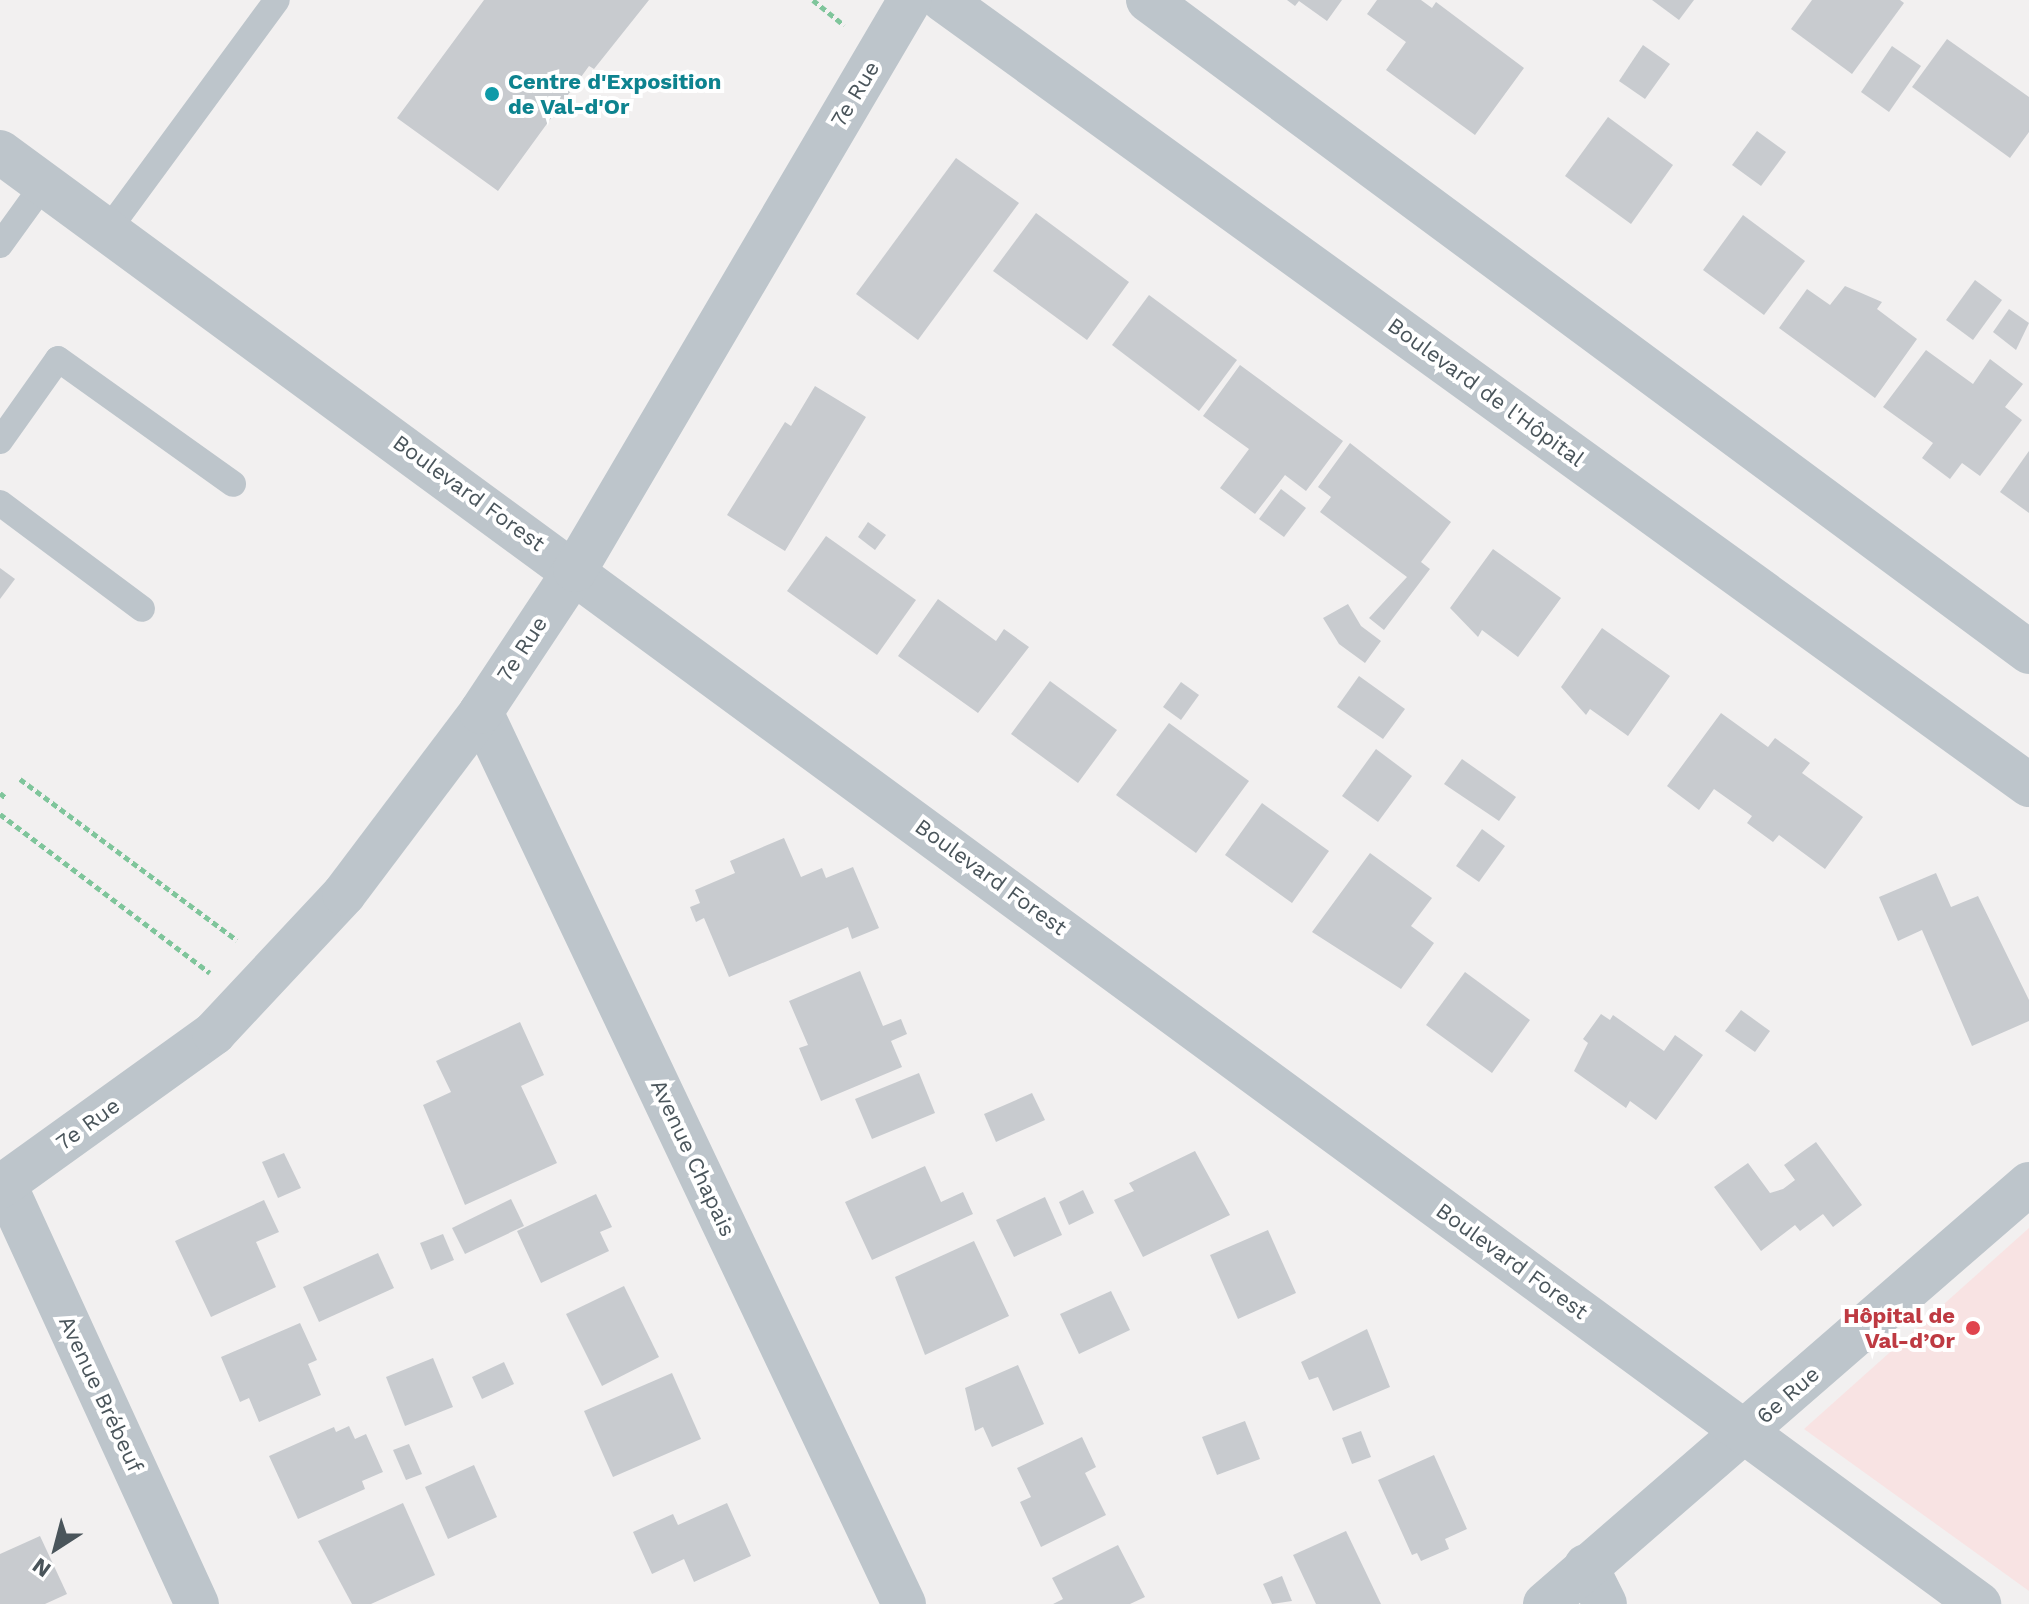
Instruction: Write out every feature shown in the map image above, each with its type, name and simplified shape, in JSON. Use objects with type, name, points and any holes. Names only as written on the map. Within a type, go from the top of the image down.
[{"type":"street","name":"7e Rue","points":[[2,1186],[214,1033],[344,894],[481,712],[575,570],[910,0]]},
{"type":"street","name":"Boulevard de l'Hôpital","points":[[943,0],[2029,785]]},
{"type":"street","points":[[1148,0],[2029,652]]},
{"type":"street","name":"Boulevard Forest","points":[[0,152],[575,570],[1979,1604]]},
{"type":"street","name":"Avenue Chapais","points":[[481,712],[904,1604]]},
{"type":"street","name":"6e Rue","points":[[1545,1604],[1596,1585],[1744,1433],[2029,1184]]},
{"type":"street","name":"Avenue Brébeuf","points":[[2,1186],[197,1604]]},
{"type":"lane","points":[[108,230],[277,0]]},
{"type":"lane","points":[[0,245],[44,184]]},
{"type":"lane","points":[[0,441],[58,359],[233,484]]},
{"type":"lane","points":[[0,503],[142,609]]},
{"type":"path","points":[[20,779],[275,968]]},
{"type":"path","points":[[0,814],[245,999]]},
{"type":"shaded area","name":"Hôpital de Val-d’Or","points":[[2029,1228],[2029,1591],[1804,1429]]},
{"type":"building","name":"Centre d'Exposition de Val-d'Or","points":[[484,0],[649,0],[594,69],[589,66],[498,191],[397,118]]},
{"type":"building","points":[[1287,0],[1342,0],[1327,21],[1299,1],[1295,6]]},
{"type":"building","points":[[1377,0],[1421,0],[1432,8],[1436,2],[1524,68],[1475,135],[1386,70],[1406,42],[1367,14]]},
{"type":"building","points":[[1652,0],[1694,0],[1679,20]]},
{"type":"building","points":[[1812,0],[1900,0],[1904,3],[1852,74],[1791,29]]},
{"type":"building","points":[[1947,39],[2029,97],[2029,132],[2010,158],[1912,87]]},
{"type":"building","points":[[1643,45],[1670,64],[1645,99],[1619,81]]},
{"type":"building","points":[[1892,46],[1921,66],[1889,112],[1861,92]]},
{"type":"building","points":[[1608,117],[1673,165],[1631,224],[1565,176]]},
{"type":"building","points":[[1757,131],[1786,152],[1761,186],[1732,165]]},
{"type":"building","points":[[956,158],[1019,203],[918,340],[856,294]]},
{"type":"building","points":[[1036,213],[1129,282],[1087,340],[993,271]]},
{"type":"building","points":[[1743,215],[1805,261],[1764,315],[1703,270]]},
{"type":"building","points":[[1975,280],[2002,300],[1973,340],[1946,320]]},
{"type":"building","points":[[1845,286],[1882,302],[1877,309],[1917,339],[1875,398],[1779,328],[1807,289],[1830,305]]},
{"type":"building","points":[[1149,295],[1237,360],[1199,411],[1112,345]]},
{"type":"building","points":[[2009,309],[2029,323],[2016,350],[1993,332]]},
{"type":"building","points":[[1926,350],[1973,384],[1990,359],[2023,384],[2005,407],[2022,420],[1980,476],[1962,463],[1950,479],[1922,458],[1933,443],[1883,407]]},
{"type":"building","points":[[1240,365],[1343,441],[1306,491],[1285,475],[1255,514],[1220,488],[1249,449],[1203,416]]},
{"type":"building","points":[[815,386],[866,417],[785,551],[727,515],[785,422],[791,426]]},
{"type":"building","points":[[1350,443],[1451,522],[1421,562],[1430,569],[1384,630],[1369,618],[1407,577],[1320,512],[1331,497],[1318,487]]},
{"type":"building","points":[[2029,451],[2029,513],[2000,492]]},
{"type":"building","points":[[1281,489],[1306,508],[1284,537],[1259,519]]},
{"type":"building","points":[[868,522],[886,535],[875,550],[858,537]]},
{"type":"building","points":[[826,536],[916,600],[877,655],[787,591]]},
{"type":"building","points":[[1493,549],[1561,598],[1518,657],[1482,630],[1478,637],[1450,608]]},
{"type":"building","points":[[0,568],[15,579],[0,599]]},
{"type":"building","points":[[938,599],[996,641],[1004,629],[1029,647],[978,713],[898,656]]},
{"type":"building","points":[[1348,604],[1361,626],[1381,641],[1365,663],[1339,644],[1323,618]]},
{"type":"building","points":[[1602,628],[1670,676],[1628,736],[1590,709],[1586,715],[1561,687]]},
{"type":"building","points":[[1359,676],[1405,709],[1383,739],[1337,707]]},
{"type":"building","points":[[1050,681],[1117,730],[1078,783],[1011,734]]},
{"type":"building","points":[[1181,682],[1199,695],[1181,720],[1163,707]]},
{"type":"building","points":[[1721,713],[1768,747],[1775,738],[1810,763],[1802,773],[1863,817],[1825,869],[1779,835],[1773,842],[1747,823],[1752,816],[1714,789],[1699,810],[1667,786]]},
{"type":"building","points":[[1169,723],[1249,781],[1196,853],[1116,795]]},
{"type":"building","points":[[1376,749],[1412,776],[1378,822],[1342,796]]},
{"type":"building","points":[[1462,759],[1516,797],[1499,821],[1444,784]]},
{"type":"building","points":[[1262,803],[1329,851],[1292,903],[1225,855]]},
{"type":"building","points":[[1482,829],[1505,846],[1479,882],[1456,866]]},
{"type":"building","points":[[784,838],[801,877],[822,868],[826,878],[853,867],[879,928],[852,939],[848,927],[729,977],[704,918],[696,922],[690,907],[700,903],[695,890],[735,873],[730,861]]},
{"type":"building","points":[[1370,853],[1432,898],[1411,926],[1434,943],[1401,989],[1312,932]]},
{"type":"building","points":[[1936,873],[1951,907],[1978,896],[2029,1000],[2029,1021],[1972,1046],[1922,930],[1898,941],[1879,897]]},
{"type":"building","points":[[860,971],[883,1026],[901,1019],[907,1034],[891,1041],[902,1067],[821,1101],[799,1048],[808,1045],[789,1001]]},
{"type":"building","points":[[1465,972],[1530,1020],[1492,1073],[1426,1025]]},
{"type":"building","points":[[1741,1010],[1770,1031],[1755,1052],[1725,1031]]},
{"type":"building","points":[[1601,1014],[1610,1020],[1613,1015],[1664,1051],[1675,1035],[1703,1055],[1656,1120],[1630,1101],[1626,1108],[1574,1071],[1588,1043],[1583,1039]]},
{"type":"building","points":[[520,1022],[544,1075],[521,1086],[557,1163],[465,1205],[423,1105],[451,1092],[436,1061]]},
{"type":"building","points":[[919,1073],[935,1113],[872,1139],[855,1099]]},
{"type":"building","points":[[1032,1093],[1045,1120],[996,1142],[984,1114]]},
{"type":"building","points":[[1816,1142],[1862,1205],[1833,1227],[1823,1214],[1800,1231],[1795,1225],[1761,1251],[1714,1187],[1748,1163],[1770,1193],[1783,1189],[1795,1180],[1784,1165]]},
{"type":"building","points":[[1195,1151],[1230,1215],[1143,1257],[1114,1200],[1134,1191],[1129,1183]]},
{"type":"building","points":[[284,1153],[301,1188],[278,1198],[262,1162]]},
{"type":"building","points":[[925,1166],[941,1202],[963,1192],[973,1214],[872,1260],[845,1202]]},
{"type":"building","points":[[1083,1190],[1094,1213],[1069,1225],[1059,1202]]},
{"type":"building","points":[[596,1194],[612,1227],[600,1232],[609,1251],[541,1283],[517,1231]]},
{"type":"building","points":[[1045,1197],[1062,1235],[1014,1257],[996,1220]]},
{"type":"building","points":[[511,1199],[524,1226],[465,1254],[452,1228]]},
{"type":"building","points":[[264,1200],[279,1232],[256,1242],[276,1287],[211,1317],[175,1241]]},
{"type":"building","points":[[1268,1230],[1296,1293],[1238,1319],[1210,1255]]},
{"type":"building","points":[[443,1234],[454,1260],[431,1270],[420,1243]]},
{"type":"building","points":[[974,1241],[1009,1316],[925,1355],[895,1277]]},
{"type":"building","points":[[378,1253],[394,1288],[319,1322],[303,1287]]},
{"type":"building","points":[[624,1286],[659,1357],[602,1386],[566,1314]]},
{"type":"building","points":[[1111,1291],[1130,1330],[1079,1354],[1060,1314]]},
{"type":"building","points":[[300,1323],[317,1360],[308,1364],[321,1395],[259,1422],[249,1398],[240,1402],[221,1357]]},
{"type":"building","points":[[1367,1329],[1390,1387],[1333,1411],[1318,1377],[1309,1380],[1301,1362]]},
{"type":"building","points":[[433,1358],[453,1407],[405,1426],[386,1377]]},
{"type":"building","points":[[504,1362],[514,1384],[482,1399],[472,1377]]},
{"type":"building","points":[[1018,1365],[1044,1424],[992,1447],[983,1427],[975,1431],[965,1388]]},
{"type":"building","points":[[672,1373],[701,1439],[613,1477],[584,1411]]},
{"type":"building","points":[[1245,1421],[1260,1459],[1217,1475],[1202,1437]]},
{"type":"building","points":[[349,1426],[355,1439],[366,1434],[383,1472],[362,1481],[365,1489],[298,1519],[269,1456],[334,1427],[336,1432]]},
{"type":"building","points":[[1361,1431],[1371,1457],[1352,1464],[1342,1438]]},
{"type":"building","points":[[1082,1437],[1096,1467],[1085,1473],[1106,1515],[1041,1547],[1020,1502],[1031,1497],[1017,1468]]},
{"type":"building","points":[[409,1444],[422,1474],[406,1480],[393,1450]]},
{"type":"building","points":[[1434,1455],[1467,1529],[1445,1539],[1449,1549],[1421,1561],[1417,1553],[1412,1555],[1378,1480]]},
{"type":"building","points":[[474,1465],[497,1517],[448,1539],[425,1487]]},
{"type":"building","points":[[403,1503],[435,1575],[371,1604],[352,1604],[318,1541]]},
{"type":"building","points":[[727,1503],[751,1556],[694,1582],[684,1559],[652,1574],[633,1532],[673,1514],[678,1525]]},
{"type":"building","points":[[1346,1531],[1381,1604],[1316,1604],[1293,1555]]},
{"type":"building","points":[[40,1536],[67,1594],[45,1604],[0,1604],[0,1554]]},
{"type":"building","points":[[1118,1545],[1145,1597],[1130,1604],[1053,1604],[1063,1599],[1052,1578]]},
{"type":"building","points":[[1282,1576],[1292,1601],[1272,1604],[1263,1584]]},
{"type":"place","name":"Centre d'Exposition de Val-d'Or","points":[[492,94]]},
{"type":"place","name":"Hôpital de Val-d’Or","points":[[1973,1328]]}]
